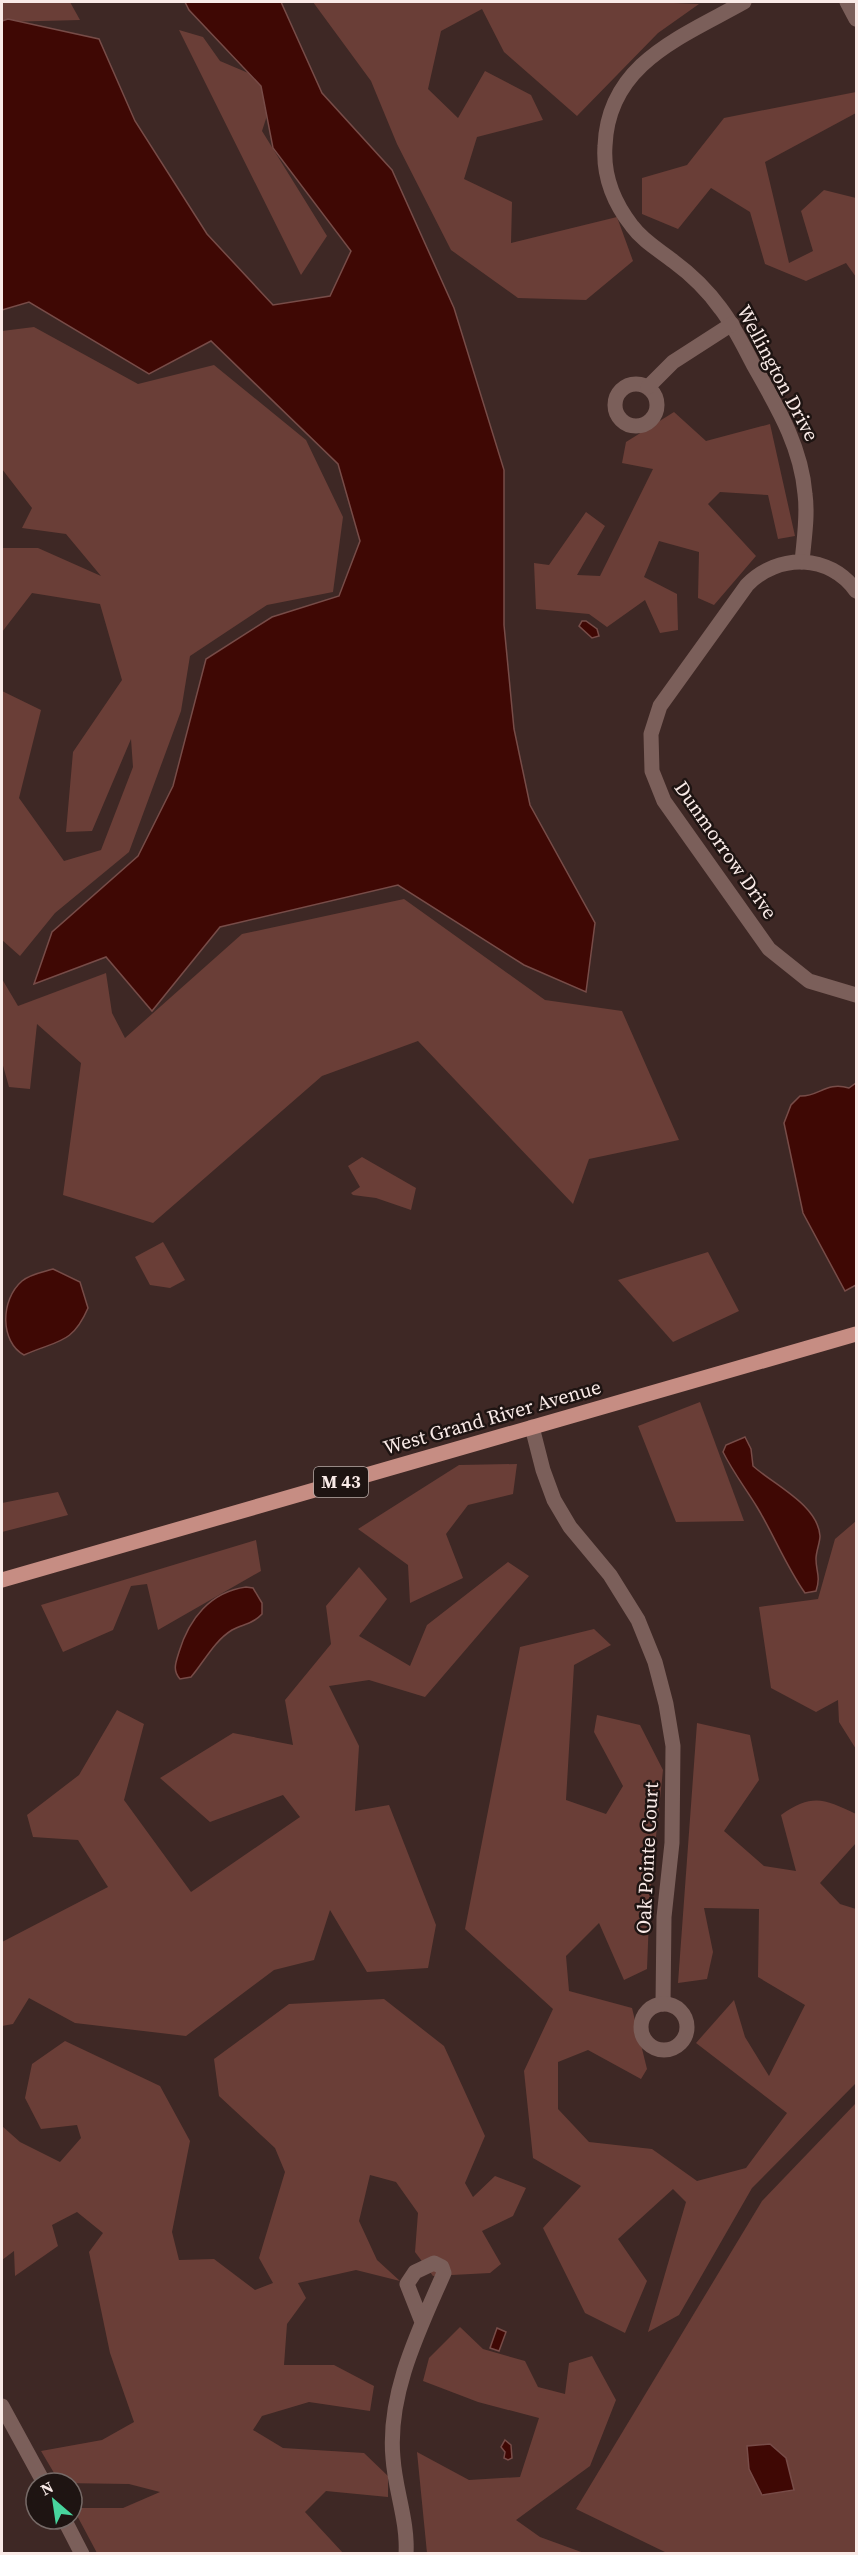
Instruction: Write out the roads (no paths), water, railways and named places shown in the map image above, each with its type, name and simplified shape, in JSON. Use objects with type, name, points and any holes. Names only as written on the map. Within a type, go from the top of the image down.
[{"type":"main road","name":"West Grand River Avenue","points":[[2,1580],[856,1334]]},
{"type":"street","name":"Wellington Drive","points":[[744,2],[662,48],[631,74],[612,106],[605,133],[604,153],[611,189],[632,227],[706,290],[732,324],[783,418],[798,455],[806,494],[802,562]]},
{"type":"street","points":[[847,2],[856,19]]},
{"type":"street","points":[[648,387],[673,362],[732,324]]},
{"type":"street","points":[[802,562],[835,571],[856,591]]},
{"type":"street","name":"Dunmorrow Drive","points":[[802,562],[771,567],[747,585],[660,706],[651,734],[650,758],[664,801],[769,949],[809,981],[856,995]]},
{"type":"street","name":"Oak Pointe Court","points":[[532,1427],[543,1470],[554,1500],[570,1527],[610,1575],[638,1620],[655,1662],[666,1704],[673,1746],[672,1833],[663,1917],[663,2004]]},
{"type":"street","points":[[406,2553],[406,2530],[392,2456],[392,2430],[395,2407],[422,2322]]},
{"type":"street","points":[[2,2406],[6,2426],[36,2471]]},
{"type":"street","points":[[70,2531],[82,2553]]}]
